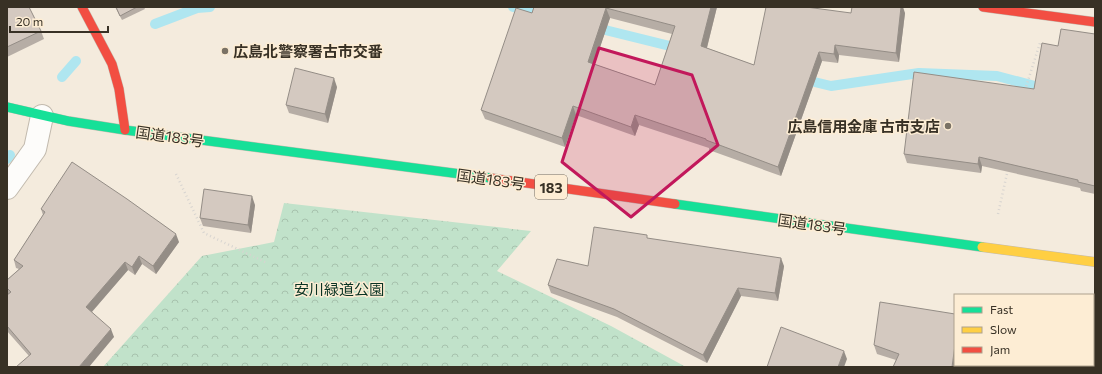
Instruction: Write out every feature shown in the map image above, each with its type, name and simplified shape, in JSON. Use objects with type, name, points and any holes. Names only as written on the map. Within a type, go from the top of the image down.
[{"type":"main road","points":[[82,7],[112,64],[119,89],[125,130]]},
{"type":"main road","points":[[983,7],[1055,12],[1095,22]]},
{"type":"main road","name":"国道183号","points":[[7,107],[42,116],[125,130],[483,177],[967,246],[1095,262]]},
{"type":"street","points":[[7,188],[35,149],[42,116]]},
{"type":"path","points":[[1024,92],[1030,72]]},
{"type":"path","points":[[998,214],[1008,168]]},
{"type":"path","points":[[176,174],[204,233],[266,263]]},
{"type":"highlighted area","points":[[599,48],[692,75],[718,145],[631,217],[562,162]]},
{"type":"green space","name":"安川緑道公園","points":[[284,203],[531,231],[497,271],[611,326],[686,367],[103,367],[202,256],[274,242]]},
{"type":"building","points":[[7,7],[29,7],[41,31],[7,47]]},
{"type":"building","points":[[116,7],[137,7],[120,16]]},
{"type":"building","points":[[534,7],[711,7],[701,46],[754,65],[766,7],[806,7],[851,13],[852,7],[901,7],[896,53],[835,45],[834,54],[819,52],[778,167],[706,139],[635,115],[631,127],[573,106],[562,138],[481,110],[516,8],[532,13]],"holes":[[[606,8],[675,26],[655,85],[588,62]]]},
{"type":"building","points":[[1061,29],[1095,34],[1095,186],[1078,182],[1078,180],[979,157],[978,164],[904,154],[914,72],[1034,89],[1042,43],[1058,46]]},
{"type":"building","points":[[295,68],[334,78],[325,114],[286,105]]},
{"type":"building","points":[[72,162],[176,234],[153,266],[139,256],[132,267],[125,262],[86,307],[111,329],[79,367],[16,367],[31,354],[7,326],[7,295],[11,292],[7,288],[7,280],[23,266],[14,260],[45,212],[41,209]]},
{"type":"building","points":[[204,189],[252,196],[248,225],[200,218]]},
{"type":"building","points":[[594,227],[647,235],[647,238],[781,258],[775,293],[738,288],[703,355],[614,309],[548,285],[557,259],[588,266]]},
{"type":"building","points":[[880,302],[954,314],[954,352],[952,367],[893,367],[899,354],[874,345]]},
{"type":"building","points":[[1095,315],[1095,367],[1043,367],[1094,366]]},
{"type":"building","points":[[781,327],[844,351],[838,367],[767,367]]},
{"type":"waterway","points":[[155,24],[197,8],[210,7]]},
{"type":"waterway","points":[[513,7],[546,15]]},
{"type":"waterway","points":[[593,27],[682,49]]},
{"type":"waterway","points":[[62,77],[76,61]]},
{"type":"waterway","points":[[802,79],[831,86],[919,73],[997,76],[1046,89]]},
{"type":"waterway","points":[[7,159],[10,155]]},
{"type":"traffic: fast","points":[[7,107],[68,121],[125,130],[491,178]]},
{"type":"traffic: fast","points":[[675,204],[982,247]]},
{"type":"traffic: slow","points":[[982,247],[1095,262]]},
{"type":"traffic: jam","points":[[82,7],[112,64],[119,89],[125,130]]},
{"type":"traffic: jam","points":[[983,7],[1095,22]]},
{"type":"traffic: jam","points":[[491,178],[675,204]]},
{"type":"place","name":"広島北警察署古市交番","points":[[225,51]]},
{"type":"place","name":"広島信用金庫 古市支店","points":[[948,126]]}]
